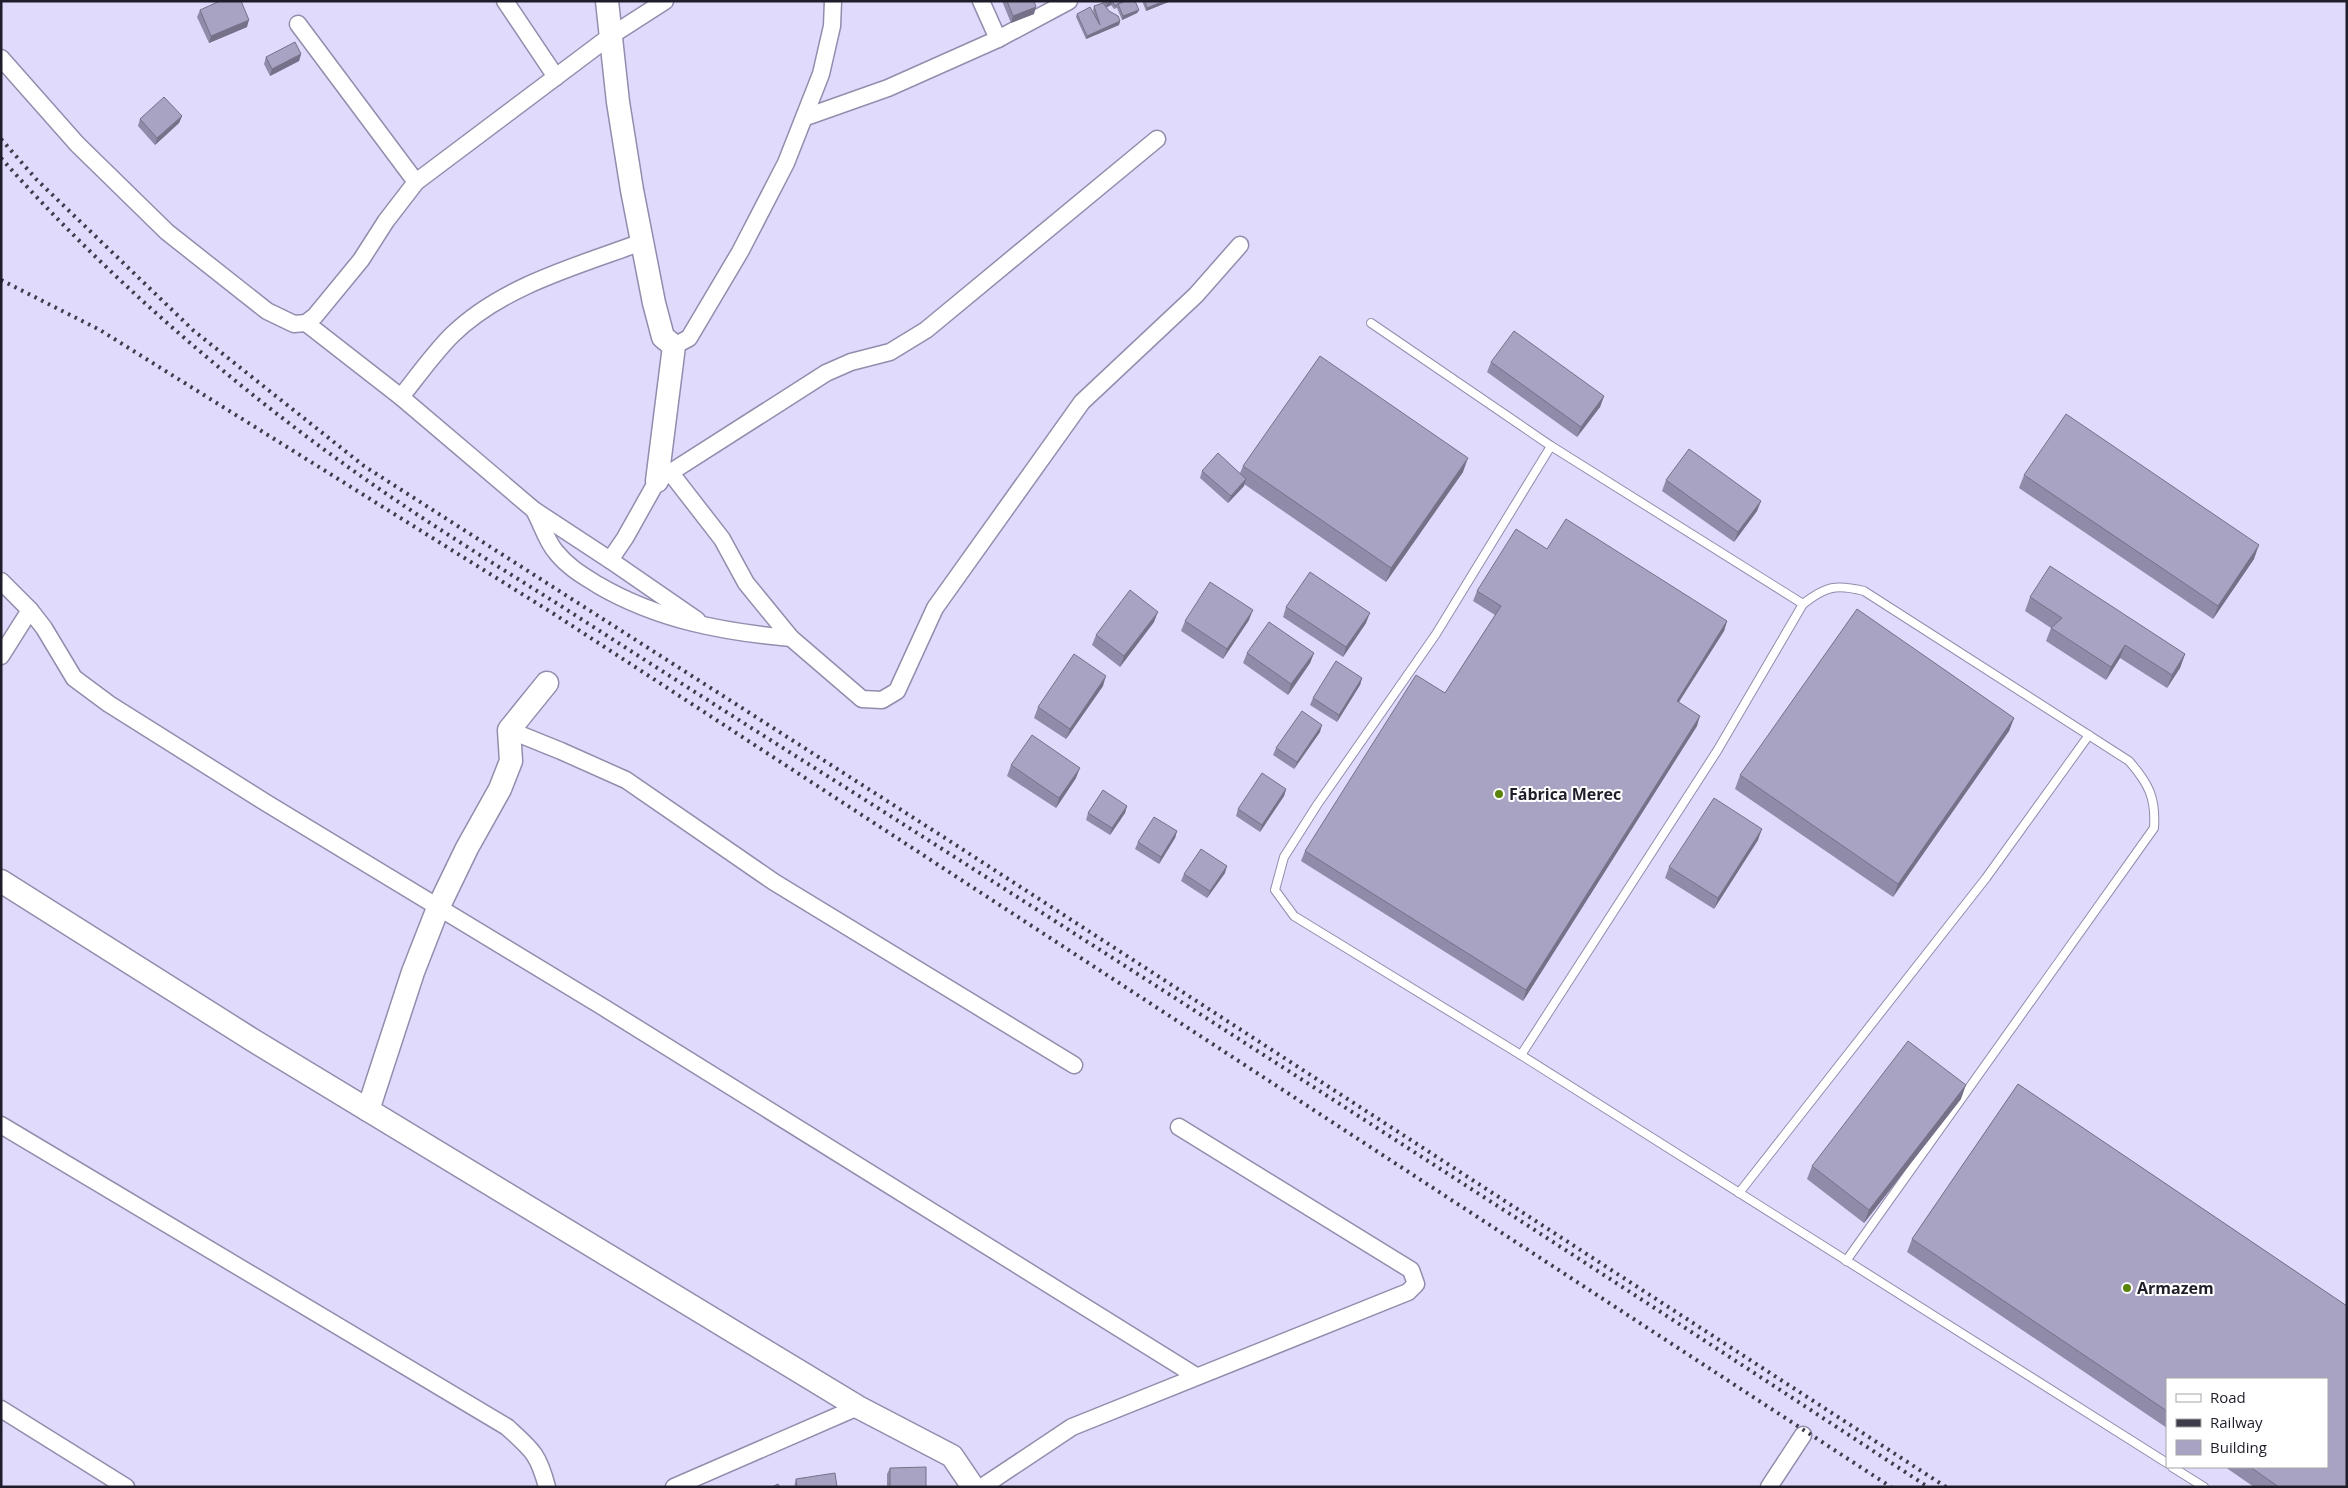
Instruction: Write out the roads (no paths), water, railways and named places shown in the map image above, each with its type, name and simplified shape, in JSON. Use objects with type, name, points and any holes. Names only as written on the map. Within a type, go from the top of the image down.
[{"type":"street","points":[[505,1],[556,77]]},
{"type":"street","points":[[607,1],[609,37],[632,190],[642,242],[663,337],[674,346]]},
{"type":"street","points":[[1,58],[77,144],[167,232],[267,311],[294,324],[306,322],[315,316],[361,260],[386,221],[416,182],[609,37],[665,1]]},
{"type":"street","points":[[674,346],[689,338],[740,252],[786,163],[806,117],[821,74],[832,26],[833,1]]},
{"type":"street","points":[[981,1],[998,39]]},
{"type":"street","points":[[806,117],[888,88],[998,39],[1070,1]]},
{"type":"street","points":[[298,24],[416,182]]},
{"type":"street","points":[[610,560],[663,477],[826,373],[851,362],[890,352],[926,330],[1157,139]]},
{"type":"street","points":[[401,397],[452,335],[498,300],[540,281],[642,242]]},
{"type":"street","points":[[674,346],[663,477],[722,539],[746,583],[791,638],[862,699],[882,700],[897,691],[935,608],[1082,402],[1196,295],[1240,245]]},
{"type":"street","points":[[306,322],[401,397],[534,510],[708,628]]},
{"type":"street","points":[[534,510],[554,551],[571,568],[615,595],[650,611],[708,628],[744,634],[791,638]]},
{"type":"street","points":[[1,581],[30,610],[57,648],[74,678],[109,704],[438,908],[603,1007],[1196,1376]]},
{"type":"street","points":[[1,656],[30,610]]},
{"type":"street","points":[[368,1110],[413,972],[438,908],[467,848],[500,789],[511,761],[509,730],[547,683]]},
{"type":"street","points":[[509,730],[626,780],[774,882],[1074,1065]]},
{"type":"street","points":[[1,881],[251,1039],[858,1407],[952,1456],[973,1487]]},
{"type":"street","points":[[1,1125],[507,1427],[533,1451],[541,1463],[547,1487]]},
{"type":"street","points":[[982,1487],[1072,1427],[1408,1292],[1416,1284],[1411,1270],[1179,1127]]},
{"type":"street","points":[[674,1487],[858,1407]]},
{"type":"street","points":[[1,1409],[126,1487]]},
{"type":"street","points":[[1769,1487],[1804,1434]]},
{"type":"lane","points":[[1371,324],[1551,446],[1803,604]]},
{"type":"lane","points":[[1551,446],[1436,634],[1317,805],[1284,857],[1275,890],[1294,916],[1521,1055],[2166,1462]]},
{"type":"lane","points":[[1521,1055],[1717,751],[1803,604],[1819,591],[1841,585],[1864,591],[2129,761],[2146,780],[2155,807],[2154,828],[1846,1261]]},
{"type":"lane","points":[[1739,1193],[1986,878],[2089,736]]},
{"type":"lane","points":[[2174,1468],[2204,1487]]},
{"type":"railway","points":[[1,139],[37,180],[194,331],[364,466],[945,838],[1946,1487]]},
{"type":"railway","points":[[1,158],[79,241],[164,320],[253,395],[370,483],[1395,1140],[1928,1487]]},
{"type":"railway","points":[[1,280],[100,330],[554,614],[1891,1487]]},
{"type":"place","name":"Fábrica Merec","points":[[1499,794]]},
{"type":"place","name":"Armazem","points":[[2127,1288]]}]
